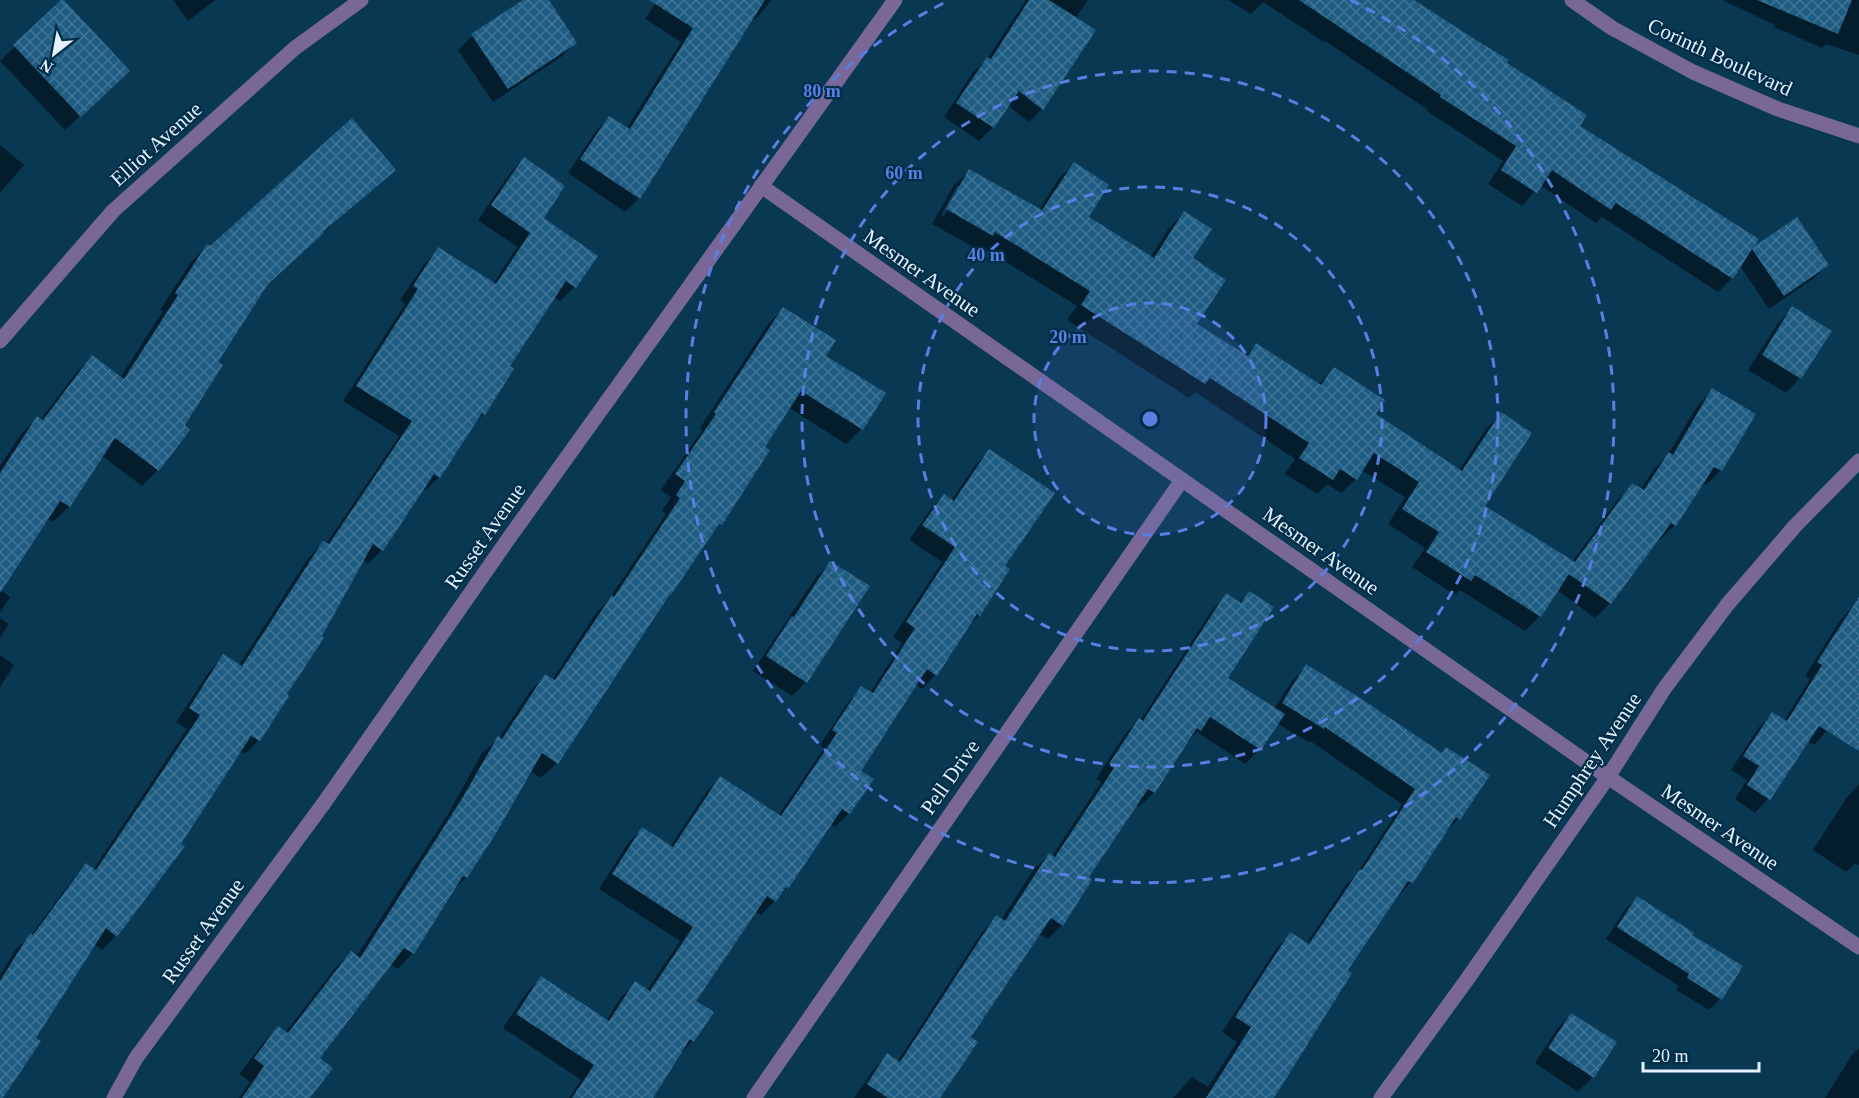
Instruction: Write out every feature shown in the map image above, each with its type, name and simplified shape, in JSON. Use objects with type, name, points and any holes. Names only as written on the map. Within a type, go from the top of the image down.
[{"type":"street","name":"Elliot Avenue","points":[[0,341],[113,211],[295,48],[361,0]]},
{"type":"street","name":"Russet Avenue","points":[[114,1098],[136,1058],[324,803],[509,538],[895,0]]},
{"type":"street","name":"Corinth Boulevard","points":[[1572,0],[1612,28],[1693,72],[1778,109],[1859,136]]},
{"type":"street","name":"Mesmer Avenue","points":[[761,186],[1608,777],[1859,947]]},
{"type":"street","name":"Humphrey Avenue","points":[[1381,1098],[1466,981],[1608,777],[1664,689],[1727,605],[1795,526],[1859,462]]},
{"type":"street","name":"Pell Drive","points":[[754,1098],[1182,480]]},
{"type":"building","points":[[61,0],[64,0],[130,71],[81,117],[13,45]]},
{"type":"building","points":[[523,0],[549,0],[577,43],[508,89],[471,34]]},
{"type":"building","points":[[649,0],[765,0],[640,199],[580,159],[609,116],[630,129],[693,28]]},
{"type":"building","points":[[1029,0],[1049,0],[1096,30],[1043,110],[1019,91],[994,128],[956,103],[987,57],[991,59]]},
{"type":"building","points":[[1299,0],[1414,0],[1509,60],[1507,63],[1587,115],[1580,126],[1759,239],[1755,246],[1797,217],[1829,265],[1784,296],[1752,249],[1733,279],[1616,203],[1611,210],[1552,170],[1537,193],[1501,170],[1516,146]]},
{"type":"building","points":[[1757,0],[1852,0],[1838,34]]},
{"type":"building","points":[[352,118],[396,170],[323,232],[268,284],[218,362],[223,365],[185,425],[190,430],[159,471],[115,438],[70,507],[60,501],[0,593],[0,473],[37,416],[43,420],[92,355],[124,379],[178,295],[175,293],[207,244],[210,246]]},
{"type":"building","points":[[524,157],[565,186],[544,218],[598,256],[576,288],[566,281],[510,366],[514,369],[485,415],[482,413],[440,478],[434,474],[383,551],[373,544],[322,636],[324,638],[287,694],[289,696],[260,741],[251,736],[181,844],[185,846],[117,937],[106,928],[36,1038],[41,1041],[3,1098],[0,1098],[0,981],[30,933],[33,935],[86,863],[96,870],[200,715],[189,708],[223,654],[242,666],[323,541],[329,544],[412,421],[356,386],[418,289],[413,286],[438,247],[496,284],[530,233],[491,205]]},
{"type":"building","points":[[1074,162],[1109,185],[1089,217],[1154,258],[1184,211],[1212,229],[1193,258],[1226,280],[1197,324],[1248,356],[1256,343],[1321,385],[1334,367],[1385,400],[1376,414],[1462,471],[1501,412],[1532,433],[1485,506],[1575,562],[1632,483],[1644,490],[1669,452],[1673,455],[1712,388],[1756,414],[1722,471],[1714,467],[1676,526],[1671,523],[1611,604],[1569,574],[1541,617],[1475,575],[1471,581],[1426,552],[1439,532],[1402,509],[1419,482],[1374,453],[1357,480],[1340,469],[1333,480],[1299,458],[1309,443],[1210,378],[1205,384],[1081,305],[1090,291],[995,232],[993,236],[946,209],[969,169],[1042,210]]},
{"type":"building","points":[[1792,306],[1832,331],[1801,379],[1762,355]]},
{"type":"building","points":[[783,307],[836,340],[826,356],[886,393],[863,430],[801,391],[765,447],[770,450],[722,525],[719,524],[670,594],[558,764],[542,753],[495,835],[467,878],[463,876],[414,954],[404,948],[320,1058],[333,1068],[310,1098],[242,1098],[264,1066],[254,1058],[278,1026],[288,1033],[351,951],[360,958],[463,797],[498,736],[502,739],[545,674],[555,680],[612,595],[614,597],[680,498],[676,495],[685,481],[675,474],[716,414],[714,412]]},
{"type":"building","points":[[989,449],[1055,493],[1005,566],[1010,569],[980,616],[977,614],[937,676],[927,669],[861,771],[874,779],[850,814],[842,809],[788,889],[786,887],[776,902],[767,896],[696,1001],[714,1012],[694,1042],[690,1039],[653,1098],[572,1098],[594,1065],[516,1014],[541,976],[609,1021],[635,981],[650,991],[693,927],[612,874],[642,827],[673,847],[720,776],[781,816],[837,733],[832,730],[861,686],[873,693],[915,628],[906,622],[955,547],[922,525],[944,494],[954,501]]},
{"type":"building","points":[[830,561],[870,586],[807,683],[766,656]]},
{"type":"building","points":[[1249,591],[1274,607],[1228,678],[1285,714],[1261,750],[1210,717],[1201,731],[1197,728],[1155,793],[1148,789],[1089,877],[1092,880],[1063,926],[1051,918],[971,1037],[978,1042],[940,1098],[888,1098],[867,1084],[887,1053],[900,1062],[996,915],[1005,921],[1049,853],[1055,857],[1114,768],[1109,764],[1139,718],[1143,721],[1226,593],[1241,603]]},
{"type":"building","points":[[1859,597],[1859,751],[1819,726],[1770,800],[1747,785],[1759,766],[1743,756],[1772,712],[1787,721],[1822,665],[1817,662]]},
{"type":"building","points":[[1306,664],[1442,753],[1446,747],[1490,775],[1460,820],[1456,817],[1413,883],[1408,881],[1348,970],[1352,973],[1274,1098],[1206,1098],[1251,1027],[1235,1017],[1290,932],[1309,944],[1360,869],[1362,870],[1415,789],[1325,727],[1324,729],[1282,703]]},
{"type":"building","points":[[1637,896],[1694,933],[1692,935],[1743,966],[1722,1000],[1687,978],[1689,974],[1617,927]]},
{"type":"building","points":[[1571,1013],[1617,1042],[1594,1078],[1548,1048]]}]
